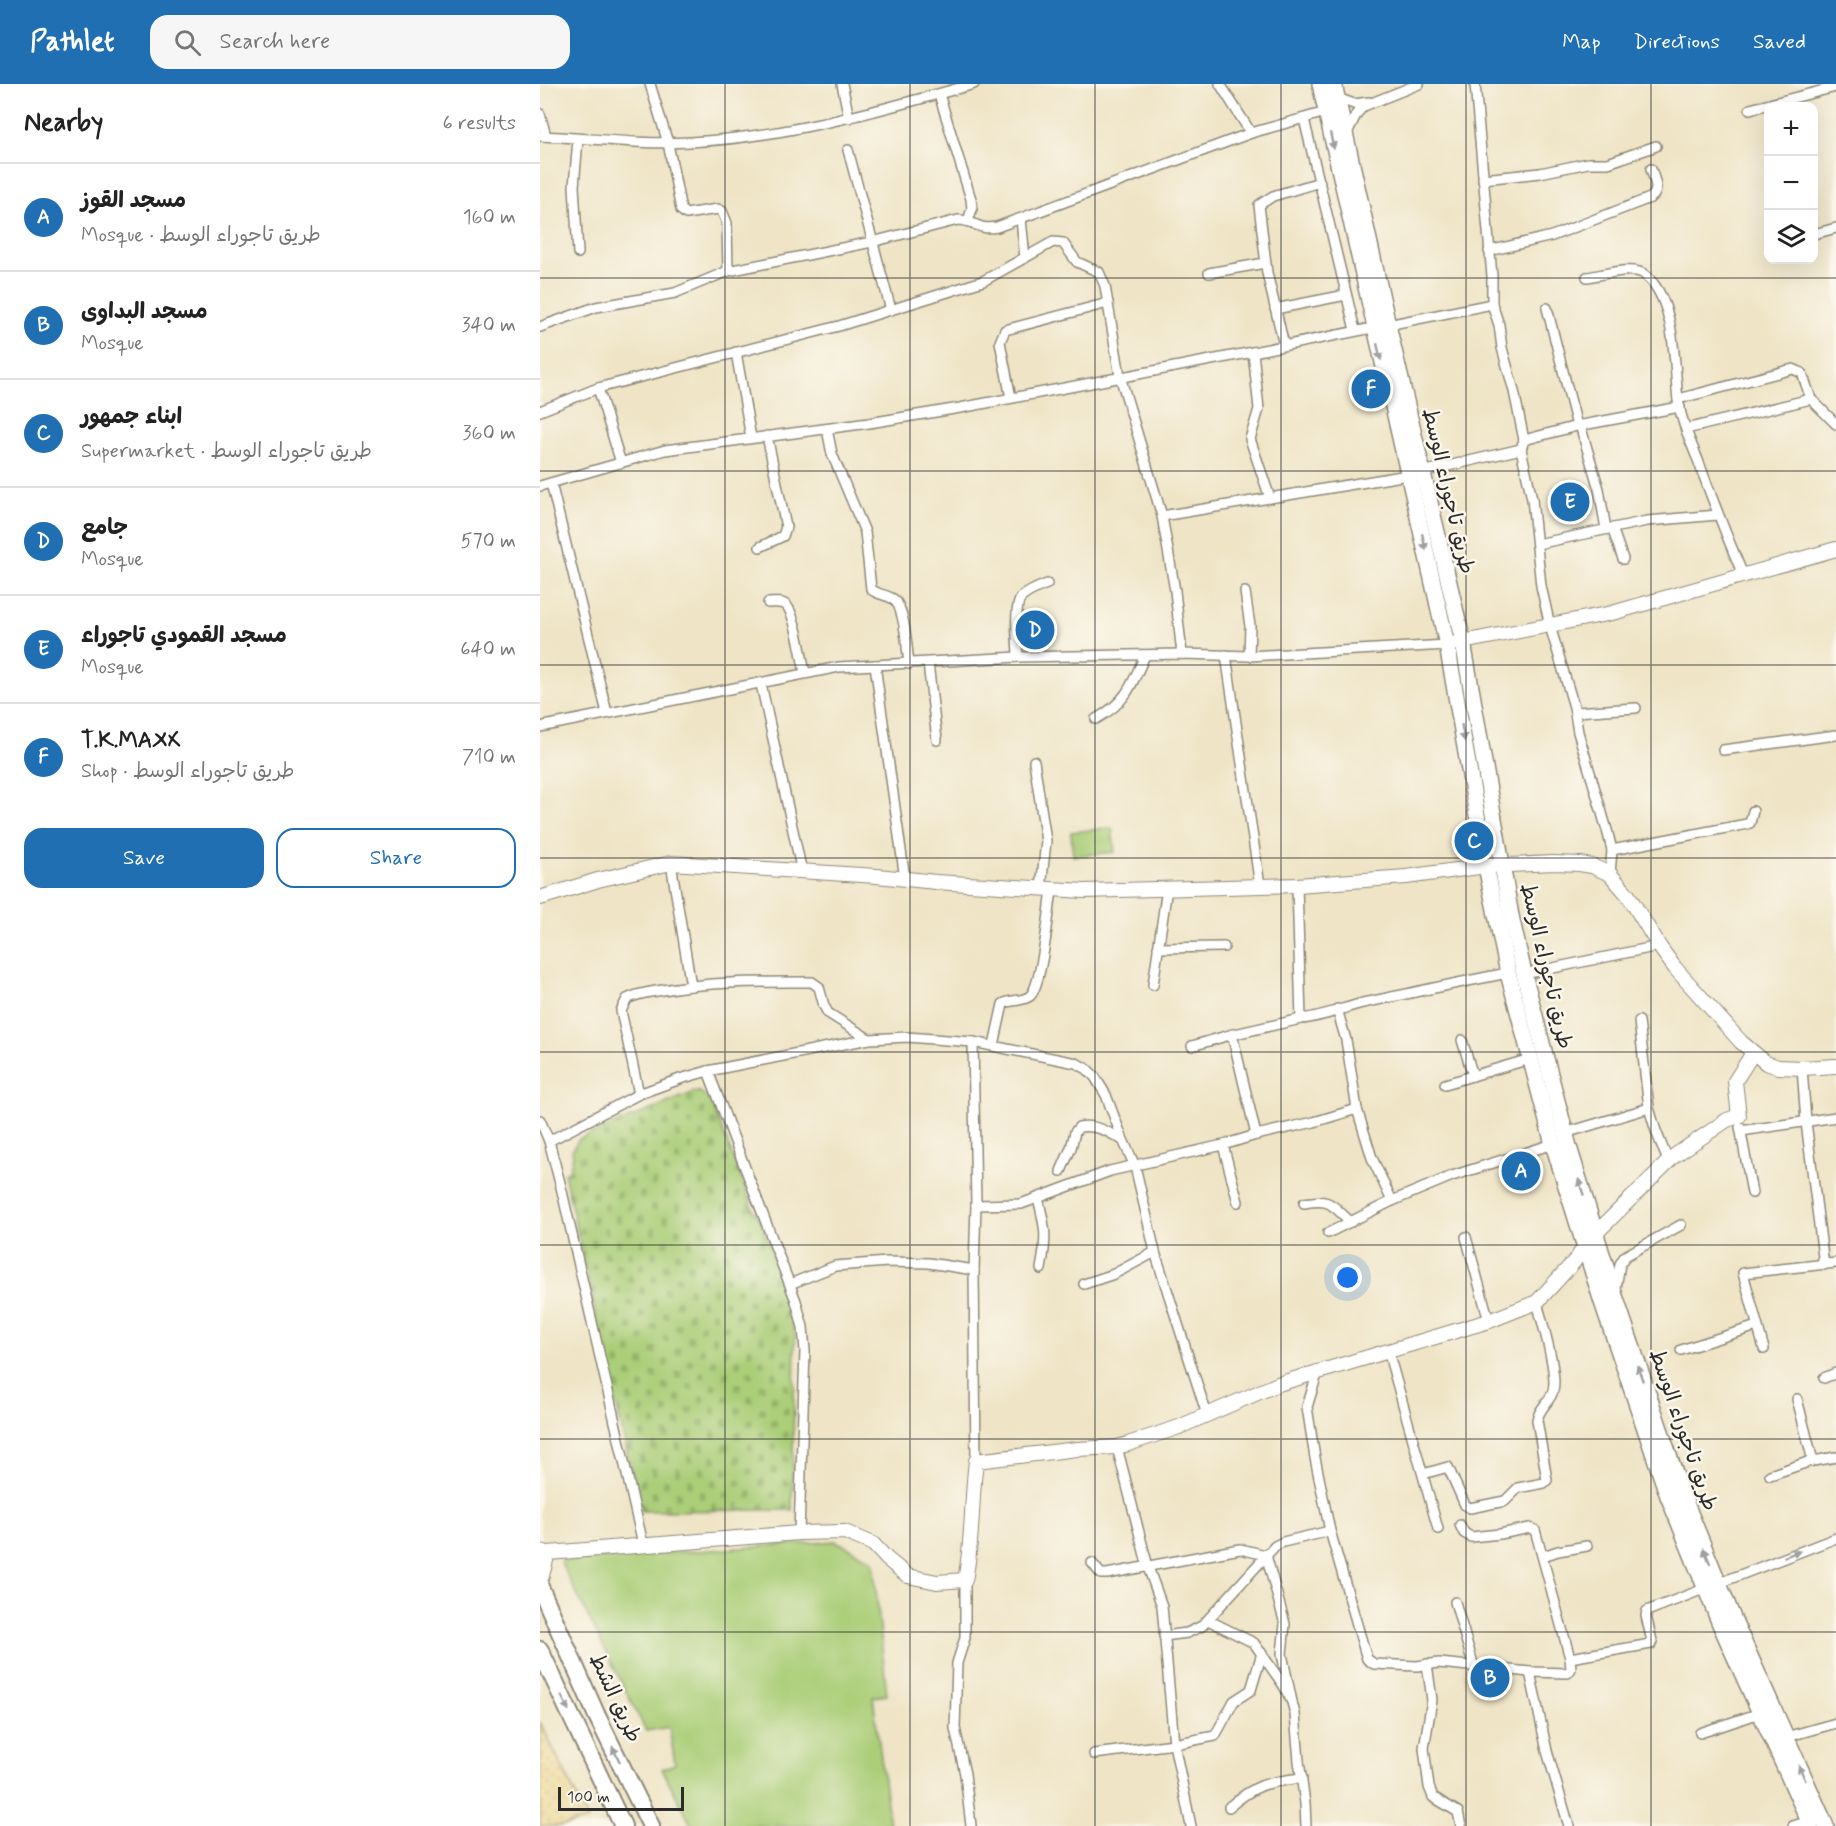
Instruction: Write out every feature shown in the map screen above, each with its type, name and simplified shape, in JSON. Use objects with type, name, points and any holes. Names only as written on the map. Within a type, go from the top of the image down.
[{"type":"highway","name":"طريق الشط","points":[[540,1585],[597,1716],[651,1826]]},
{"type":"highway","points":[[540,1650],[623,1826]]},
{"type":"main road","points":[[1320,84],[1381,326]]},
{"type":"main road","name":"طريق تاجوراء الوسط","points":[[1335,91],[1381,326],[1455,644],[1494,865],[1565,1133],[1615,1296],[1712,1587],[1786,1737],[1826,1826]]},
{"type":"main road","points":[[1494,865],[1508,973],[1553,1144],[1602,1302],[1668,1496],[1712,1587],[1760,1713],[1810,1823]]},
{"type":"street","points":[[650,84],[668,143],[683,213],[718,209],[725,215],[728,272]]},
{"type":"street","points":[[842,84],[849,118]]},
{"type":"street","points":[[540,114],[543,136],[668,143],[759,135],[849,118],[974,84]]},
{"type":"street","points":[[1220,84],[1251,133]]},
{"type":"street","points":[[1335,91],[1354,104],[1374,101],[1419,84]]},
{"type":"street","points":[[1475,84],[1489,251],[1491,304],[1499,325],[1514,391],[1532,499],[1540,577],[1550,626],[1612,850],[1610,874]]},
{"type":"street","points":[[1750,109],[1836,87]]},
{"type":"street","points":[[939,94],[971,199],[972,208],[968,221]]},
{"type":"street","points":[[1345,135],[1357,113],[1374,101]]},
{"type":"street","points":[[540,327],[596,307],[675,293],[715,275],[872,242],[958,220],[968,221],[988,229],[1251,133],[1326,112]]},
{"type":"street","points":[[1304,119],[1355,330]]},
{"type":"street","points":[[578,139],[574,186],[578,253]]},
{"type":"street","points":[[1483,179],[1540,173],[1588,163],[1608,164],[1656,146]]},
{"type":"street","points":[[848,150],[891,310]]},
{"type":"street","points":[[1489,251],[1552,236],[1654,196],[1656,191],[1651,169]]},
{"type":"street","points":[[1284,345],[1265,263],[1259,205],[1273,195],[1320,182]]},
{"type":"street","points":[[1020,219],[1024,258]]},
{"type":"street","points":[[1818,233],[1836,228]]},
{"type":"street","points":[[540,411],[598,388],[839,326],[983,281],[1053,242],[1063,243],[1077,262],[1099,272],[1105,286],[1120,376],[1162,516],[1175,591],[1182,654]]},
{"type":"street","points":[[1209,273],[1265,263]]},
{"type":"street","points":[[1587,277],[1635,270],[1646,275],[1660,297],[1671,332],[1679,403],[1686,429],[1743,575]]},
{"type":"street","points":[[1275,309],[1346,295]]},
{"type":"street","points":[[1011,398],[1000,342],[1005,330],[1108,303]]},
{"type":"street","points":[[540,486],[665,450],[906,417],[1253,352],[1491,304]]},
{"type":"street","points":[[1547,308],[1609,529],[1623,559]]},
{"type":"street","points":[[736,352],[751,438]]},
{"type":"street","points":[[1253,352],[1259,409],[1250,439],[1270,498]]},
{"type":"street","points":[[1162,516],[1415,473],[1522,445],[1579,426],[1679,403],[1792,369],[1802,373],[1811,399],[1836,424]]},
{"type":"street","points":[[598,388],[621,463]]},
{"type":"street","points":[[1686,429],[1811,399]]},
{"type":"street","points":[[827,429],[832,454],[866,532],[871,589],[873,592],[892,598],[900,607],[909,664]]},
{"type":"street","points":[[760,548],[783,536],[786,527],[767,436]]},
{"type":"street","points":[[551,483],[607,712]]},
{"type":"street","points":[[1538,544],[1647,521],[1718,515]]},
{"type":"street","points":[[540,728],[607,712],[761,684],[823,669],[1018,657],[1182,654],[1249,656],[1455,644],[1611,613],[1743,575],[1835,553]]},
{"type":"street","points":[[1018,657],[1018,601],[1047,584]]},
{"type":"street","points":[[1245,592],[1250,626],[1249,656]]},
{"type":"street","points":[[768,603],[781,603],[788,607],[805,673]]},
{"type":"street","points":[[1096,719],[1120,704],[1145,655]]},
{"type":"street","points":[[1226,655],[1260,885]]},
{"type":"street","points":[[928,663],[937,740]]},
{"type":"street","points":[[875,665],[905,879]]},
{"type":"street","points":[[761,684],[802,872]]},
{"type":"street","points":[[1575,712],[1636,708]]},
{"type":"street","points":[[1723,750],[1836,735]]},
{"type":"street","points":[[994,1045],[1003,1004],[1024,999],[1035,989],[1039,973],[1047,890],[1046,841],[1034,761]]},
{"type":"street","points":[[1612,850],[1747,824],[1750,823],[1753,811]]},
{"type":"street","points":[[671,863],[691,986]]},
{"type":"street","points":[[540,898],[598,880],[671,863],[1084,891],[1297,885],[1406,877],[1494,865],[1567,863],[1592,866],[1610,874],[1628,895],[1675,968],[1753,1053],[1766,1063],[1778,1067],[1836,1066]]},
{"type":"street","points":[[1297,885],[1301,1019]]},
{"type":"street","points":[[1153,985],[1167,888]]},
{"type":"street","points":[[1524,974],[1659,946]]},
{"type":"street","points":[[1158,948],[1224,947]]},
{"type":"street","points":[[1192,1046],[1232,1034],[1508,973]]},
{"type":"street","points":[[639,1094],[622,1016],[622,1006],[632,997],[691,986],[815,983],[819,987],[828,1013],[869,1039]]},
{"type":"street","points":[[1337,1010],[1346,1040],[1357,1109],[1372,1158],[1392,1201]]},
{"type":"street","points":[[1639,1021],[1649,1108],[1668,1161]]},
{"type":"street","points":[[1232,1034],[1256,1134]]},
{"type":"street","points":[[549,1141],[639,1094],[708,1071],[869,1039],[907,1037],[973,1042],[1076,1063],[1095,1077],[1106,1095],[1135,1166],[1155,1252],[1207,1415]]},
{"type":"street","points":[[1462,1040],[1473,1076]]},
{"type":"street","points":[[971,1826],[965,1774],[955,1728],[955,1692],[957,1663],[965,1638],[965,1580],[969,1562],[976,1461],[976,1204],[973,1042]]},
{"type":"street","points":[[1752,1192],[1735,1081],[1753,1053]]},
{"type":"street","points":[[1444,1084],[1530,1059]]},
{"type":"street","points":[[1802,1068],[1806,1122],[1824,1265]]},
{"type":"street","points":[[708,1071],[790,1284],[803,1327],[805,1351],[800,1533]]},
{"type":"street","points":[[1565,1133],[1649,1108]]},
{"type":"street","points":[[976,1204],[1021,1204],[1110,1171],[1223,1145],[1256,1134],[1314,1122],[1357,1109]]},
{"type":"street","points":[[976,1461],[1077,1449],[1117,1447],[1179,1427],[1278,1384],[1489,1321],[1537,1302],[1572,1264],[1596,1233],[1668,1161],[1687,1145],[1727,1120],[1739,1116]]},
{"type":"street","points":[[1741,1131],[1836,1117]]},
{"type":"street","points":[[540,1120],[549,1141],[564,1198],[643,1545]]},
{"type":"street","points":[[1061,1171],[1075,1132],[1079,1127],[1091,1125],[1098,1127],[1123,1140]]},
{"type":"street","points":[[1328,1233],[1392,1201],[1452,1176],[1553,1144]]},
{"type":"street","points":[[1223,1145],[1238,1202]]},
{"type":"street","points":[[1038,1198],[1046,1239],[1041,1269]]},
{"type":"street","points":[[1304,1203],[1319,1200],[1334,1204],[1339,1212],[1351,1222]]},
{"type":"street","points":[[1615,1296],[1620,1264],[1625,1256],[1681,1225]]},
{"type":"street","points":[[1466,1237],[1489,1321]]},
{"type":"street","points":[[1084,1284],[1114,1274],[1155,1252]]},
{"type":"street","points":[[790,1284],[835,1266],[888,1262],[929,1263],[975,1270]]},
{"type":"street","points":[[1764,1348],[1743,1273],[1836,1263]]},
{"type":"street","points":[[1423,1474],[1448,1467],[1465,1505],[1470,1508],[1505,1501],[1516,1490],[1544,1483],[1547,1480],[1537,1420],[1554,1390],[1554,1375],[1537,1302]]},
{"type":"street","points":[[1681,1350],[1757,1326]]},
{"type":"street","points":[[1388,1351],[1438,1529]]},
{"type":"street","points":[[1318,1371],[1307,1407],[1315,1458],[1330,1531],[1369,1662],[1394,1666],[1439,1663],[1530,1672],[1568,1673],[1571,1669],[1570,1658],[1537,1534],[1533,1528],[1471,1537],[1464,1533],[1460,1525]]},
{"type":"street","points":[[1824,1378],[1836,1373]]},
{"type":"street","points":[[1797,1399],[1813,1461]]},
{"type":"street","points":[[1117,1447],[1148,1567],[1160,1596],[1174,1744],[1191,1826]]},
{"type":"street","points":[[1770,1475],[1813,1461],[1836,1457]]},
{"type":"street","points":[[1164,1636],[1194,1631],[1209,1620],[1275,1546],[1330,1531]]},
{"type":"street","points":[[540,1585],[544,1552],[800,1533],[844,1532],[873,1544],[908,1576],[937,1582],[965,1580]]},
{"type":"street","points":[[1570,1658],[1651,1644],[1647,1611],[1835,1541]]},
{"type":"street","points":[[1543,1556],[1587,1546]]},
{"type":"street","points":[[1092,1563],[1101,1574],[1107,1574],[1240,1549],[1266,1555]]},
{"type":"street","points":[[1266,1555],[1285,1624],[1282,1654],[1295,1714],[1305,1826]]},
{"type":"street","points":[[1455,1602],[1474,1667]]},
{"type":"street","points":[[1209,1620],[1254,1643],[1284,1686],[1292,1702]]},
{"type":"street","points":[[1094,1754],[1174,1744],[1215,1736],[1234,1701],[1251,1690],[1262,1653]]},
{"type":"street","points":[[1427,1664],[1432,1700],[1424,1748],[1429,1787],[1433,1797],[1458,1812],[1461,1826]]},
{"type":"street","points":[[1530,1672],[1547,1751],[1569,1826]]},
{"type":"street","points":[[1700,1733],[1760,1713]]},
{"type":"street","points":[[1786,1737],[1836,1723]]},
{"type":"street","points":[[1229,1807],[1248,1791],[1272,1782],[1302,1778]]},
{"type":"street","points":[[1794,1826],[1810,1823]]},
{"type":"sand","points":[[540,1722],[588,1820],[562,1826],[540,1826]]},
{"type":"green space","points":[[1112,828],[1115,852],[1073,856],[1071,832]]},
{"type":"green space","points":[[694,1092],[700,1092],[710,1099],[755,1213],[760,1219],[777,1268],[795,1335],[792,1510],[642,1511],[634,1483],[564,1173],[569,1171],[573,1156],[572,1150],[579,1139]]},
{"type":"green space","points":[[836,1541],[873,1561],[887,1695],[873,1697],[890,1826],[692,1826],[662,1769],[675,1764],[669,1727],[646,1731],[560,1561]]},
{"type":"place","name":"T.K.MAXX","points":[[1371,389]]},
{"type":"place","name":"مسجد القمودي تاجوراء","points":[[1570,502]]},
{"type":"place","name":"جامع","points":[[1035,630]]},
{"type":"place","name":"ابناء جمهور","points":[[1474,841]]},
{"type":"place","name":"مسجد القوز","points":[[1521,1171]]},
{"type":"place","name":"مسجد البداوى","points":[[1490,1678]]}]
